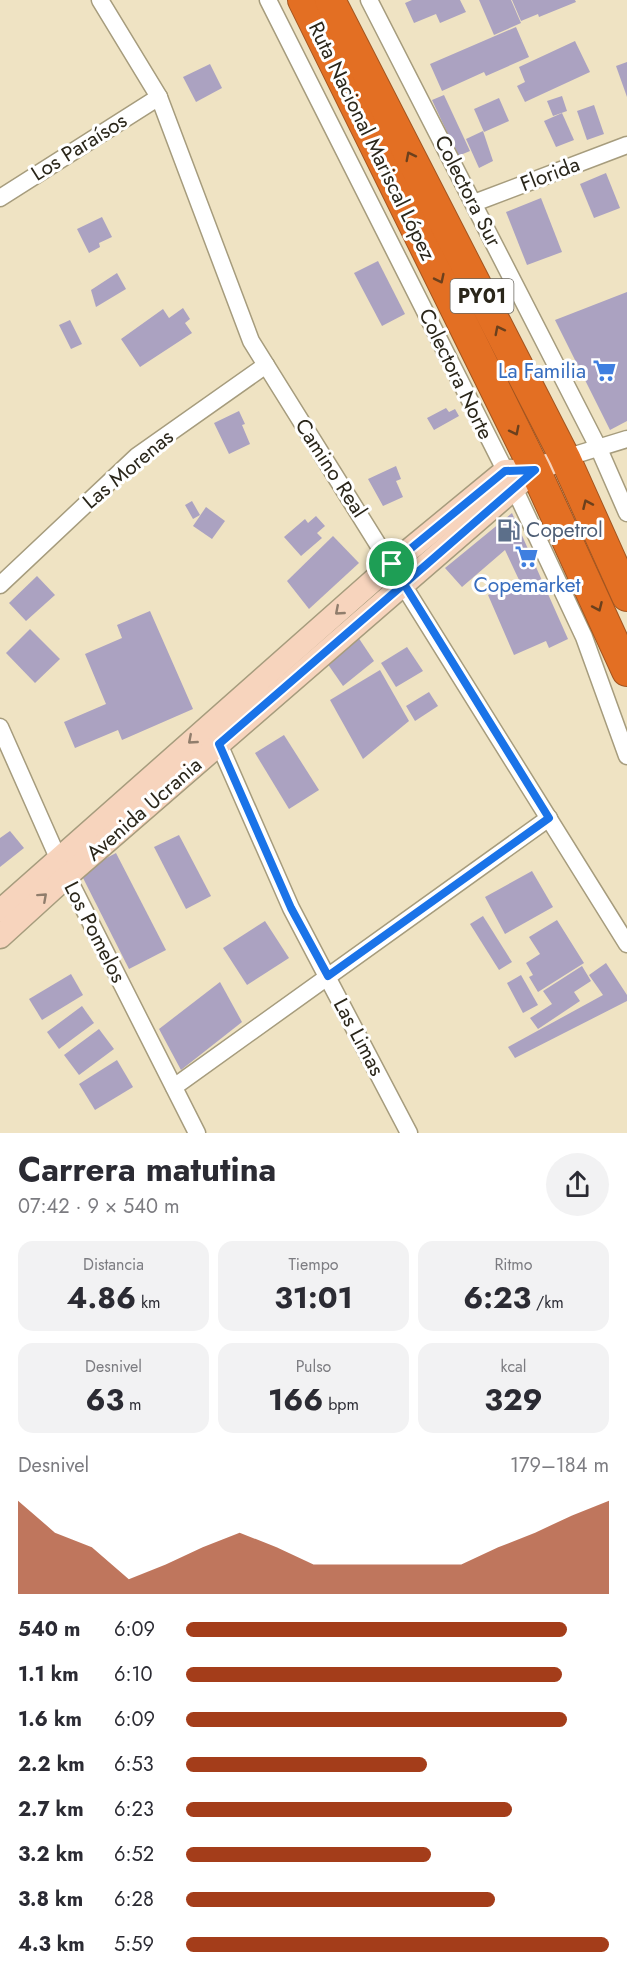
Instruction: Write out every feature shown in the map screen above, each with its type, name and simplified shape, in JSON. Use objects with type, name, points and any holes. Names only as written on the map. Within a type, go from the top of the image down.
[{"type":"highway","name":"Ruta Nacional Mariscal López","points":[[303,0],[518,477],[627,671]]},
{"type":"highway","name":"Ruta Nacional Mariscal López","points":[[330,0],[565,458],[627,596]]},
{"type":"main road","name":"Avenida Ucrania","points":[[0,937],[62,867],[392,564],[518,477],[565,458]]},
{"type":"main road","name":"Avenida Ucrania","points":[[0,911],[62,867],[219,744],[404,584],[518,477]]},
{"type":"street","name":"Camino Real","points":[[100,0],[159,97],[251,341],[627,944]]},
{"type":"street","name":"Colectora Norte","points":[[268,0],[518,477],[584,637],[627,756]]},
{"type":"street","name":"Colectora Sur","points":[[369,0],[599,449],[627,513]]},
{"type":"street","name":"Los Paraísos","points":[[0,198],[159,97]]},
{"type":"street","name":"Florida","points":[[474,203],[627,145]]},
{"type":"street","name":"Las Morenas","points":[[0,585],[137,456],[266,365]]},
{"type":"street","name":"Avenida Ucrania","points":[[565,458],[627,439]]},
{"type":"street","name":"Los Pomelos","points":[[0,727],[62,867],[197,1133]]},
{"type":"street","name":"Las Limas","points":[[219,744],[291,908],[410,1133]]},
{"type":"street","points":[[174,1087],[549,818]]},
{"type":"building","points":[[412,0],[460,0],[466,12],[440,23],[436,14],[414,23],[405,3]]},
{"type":"building","points":[[479,0],[511,0],[521,23],[494,35]]},
{"type":"building","points":[[512,0],[575,0],[576,2],[539,17],[538,14],[521,21]]},
{"type":"building","points":[[516,27],[529,57],[486,76],[484,72],[442,91],[430,64]]},
{"type":"building","points":[[575,41],[590,72],[525,102],[517,86],[525,82],[519,67]]},
{"type":"building","points":[[627,62],[627,97],[616,66]]},
{"type":"building","points":[[210,64],[222,88],[196,102],[183,77]]},
{"type":"building","points":[[444,95],[470,151],[458,156],[432,100]]},
{"type":"building","points":[[562,96],[567,111],[553,116],[547,101]]},
{"type":"building","points":[[499,98],[509,121],[484,132],[474,109]]},
{"type":"building","points":[[594,105],[604,134],[587,140],[577,111]]},
{"type":"building","points":[[562,113],[574,140],[556,147],[544,121]]},
{"type":"building","points":[[483,131],[493,161],[479,168],[466,139]]},
{"type":"building","points":[[606,173],[620,208],[594,218],[580,184]]},
{"type":"building","points":[[541,198],[562,252],[527,265],[506,212]]},
{"type":"building","points":[[102,217],[112,237],[99,243],[100,247],[89,253],[77,229]]},
{"type":"building","points":[[378,261],[405,314],[382,326],[354,273]]},
{"type":"building","points":[[117,273],[126,289],[96,307],[91,290]]},
{"type":"building","name":"La Familia","points":[[627,292],[627,421],[610,430],[555,320]]},
{"type":"building","points":[[183,308],[190,319],[185,323],[192,333],[140,367],[121,339],[163,309],[169,318]]},
{"type":"building","points":[[70,320],[82,344],[71,349],[59,325]]},
{"type":"building","points":[[446,408],[449,412],[455,409],[459,416],[434,430],[427,418]]},
{"type":"building","points":[[239,411],[250,444],[229,454],[214,423]]},
{"type":"building","points":[[396,466],[401,479],[396,481],[403,497],[383,506],[368,479]]},
{"type":"building","points":[[192,501],[200,515],[193,519],[185,505]]},
{"type":"building","points":[[206,507],[225,521],[212,539],[193,526]]},
{"type":"building","points":[[512,513],[568,639],[549,648],[546,641],[514,655],[488,595],[520,582],[505,550],[462,587],[445,568]]},
{"type":"building","points":[[316,516],[325,526],[317,533],[322,538],[301,556],[284,537],[305,519],[308,523]]},
{"type":"building","points":[[333,536],[359,563],[309,609],[287,581]]},
{"type":"building","points":[[37,576],[55,595],[26,621],[9,603]]},
{"type":"building","points":[[150,611],[193,709],[122,740],[118,730],[75,748],[64,722],[106,704],[85,654],[122,638],[117,625]]},
{"type":"building","points":[[30,629],[60,659],[35,683],[6,653]]},
{"type":"building","points":[[358,637],[374,661],[343,686],[327,663]]},
{"type":"building","points":[[407,647],[423,671],[396,687],[381,663]]},
{"type":"building","points":[[380,670],[409,721],[363,759],[330,700]]},
{"type":"building","points":[[429,692],[438,706],[415,721],[406,706]]},
{"type":"building","points":[[284,735],[319,790],[289,809],[255,753]]},
{"type":"building","points":[[10,831],[24,848],[0,867],[0,838]]},
{"type":"building","points":[[179,835],[211,896],[186,909],[154,847]]},
{"type":"building","points":[[116,853],[166,950],[129,969],[80,872]]},
{"type":"building","points":[[532,871],[553,907],[505,934],[485,897]]},
{"type":"building","points":[[483,916],[512,962],[499,970],[470,924]]},
{"type":"building","points":[[557,920],[584,963],[538,992],[529,977],[533,975],[526,963],[540,954],[529,937]]},
{"type":"building","points":[[265,921],[289,958],[247,985],[223,948]]},
{"type":"building","points":[[606,963],[627,995],[627,1001],[515,1058],[508,1047],[603,995],[589,975]]},
{"type":"building","points":[[582,966],[591,981],[574,992],[580,1001],[538,1029],[530,1018],[552,1004],[543,991]]},
{"type":"building","points":[[71,974],[83,995],[42,1020],[29,999]]},
{"type":"building","points":[[521,975],[538,1005],[523,1013],[507,983]]},
{"type":"building","points":[[220,982],[242,1022],[181,1070],[159,1029]]},
{"type":"building","points":[[82,1006],[94,1023],[59,1049],[47,1032]]},
{"type":"building","points":[[99,1029],[114,1049],[79,1075],[64,1055]]},
{"type":"building","points":[[117,1060],[133,1087],[95,1110],[79,1084]]},
{"type":"place","name":"La Familia","points":[[604,371]]},
{"type":"place","name":"Copetrol","points":[[508,530]]},
{"type":"place","name":"Copemarket","points":[[527,557]]},
{"type":"route","points":[[392,564],[404,584],[219,744],[291,908],[328,976],[549,818],[404,584],[535,470],[505,471],[392,564]]}]
